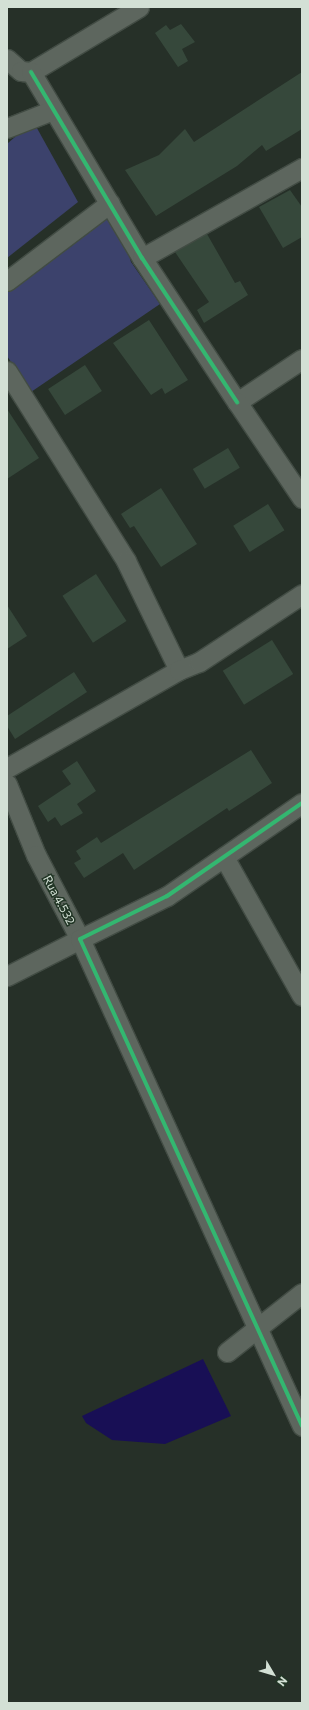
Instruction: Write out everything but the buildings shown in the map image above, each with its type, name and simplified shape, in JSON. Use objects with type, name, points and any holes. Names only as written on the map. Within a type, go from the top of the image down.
[{"type":"street","points":[[7,59],[21,71],[31,72],[139,7]]},
{"type":"street","points":[[31,72],[52,110],[110,203],[142,258],[302,498]]},
{"type":"street","points":[[7,128],[52,110]]},
{"type":"street","points":[[142,258],[302,168]]},
{"type":"street","points":[[7,281],[110,203]]},
{"type":"street","points":[[237,402],[302,359]]},
{"type":"street","points":[[7,371],[126,561],[179,670]]},
{"type":"street","points":[[7,768],[179,670],[204,659],[302,594]]},
{"type":"street","name":"Rua 4.532","points":[[7,784],[36,855],[80,939],[7,976]]},
{"type":"street","points":[[302,803],[167,896],[80,939],[257,1332],[302,1426]]},
{"type":"street","points":[[224,857],[302,996]]},
{"type":"street","points":[[227,1352],[257,1332],[302,1293]]},
{"type":"shaded area","points":[[33,121],[78,202],[7,258],[7,144]]},
{"type":"shaded area","points":[[106,215],[124,239],[131,262],[160,304],[31,392],[7,356],[7,289]]},
{"type":"shaded area","points":[[203,1359],[231,1416],[165,1444],[112,1440],[86,1423],[82,1416]]},
{"type":"cycle path","points":[[31,72],[142,258],[237,402]]},
{"type":"cycle path","points":[[302,803],[167,896],[80,939],[302,1426]]}]
